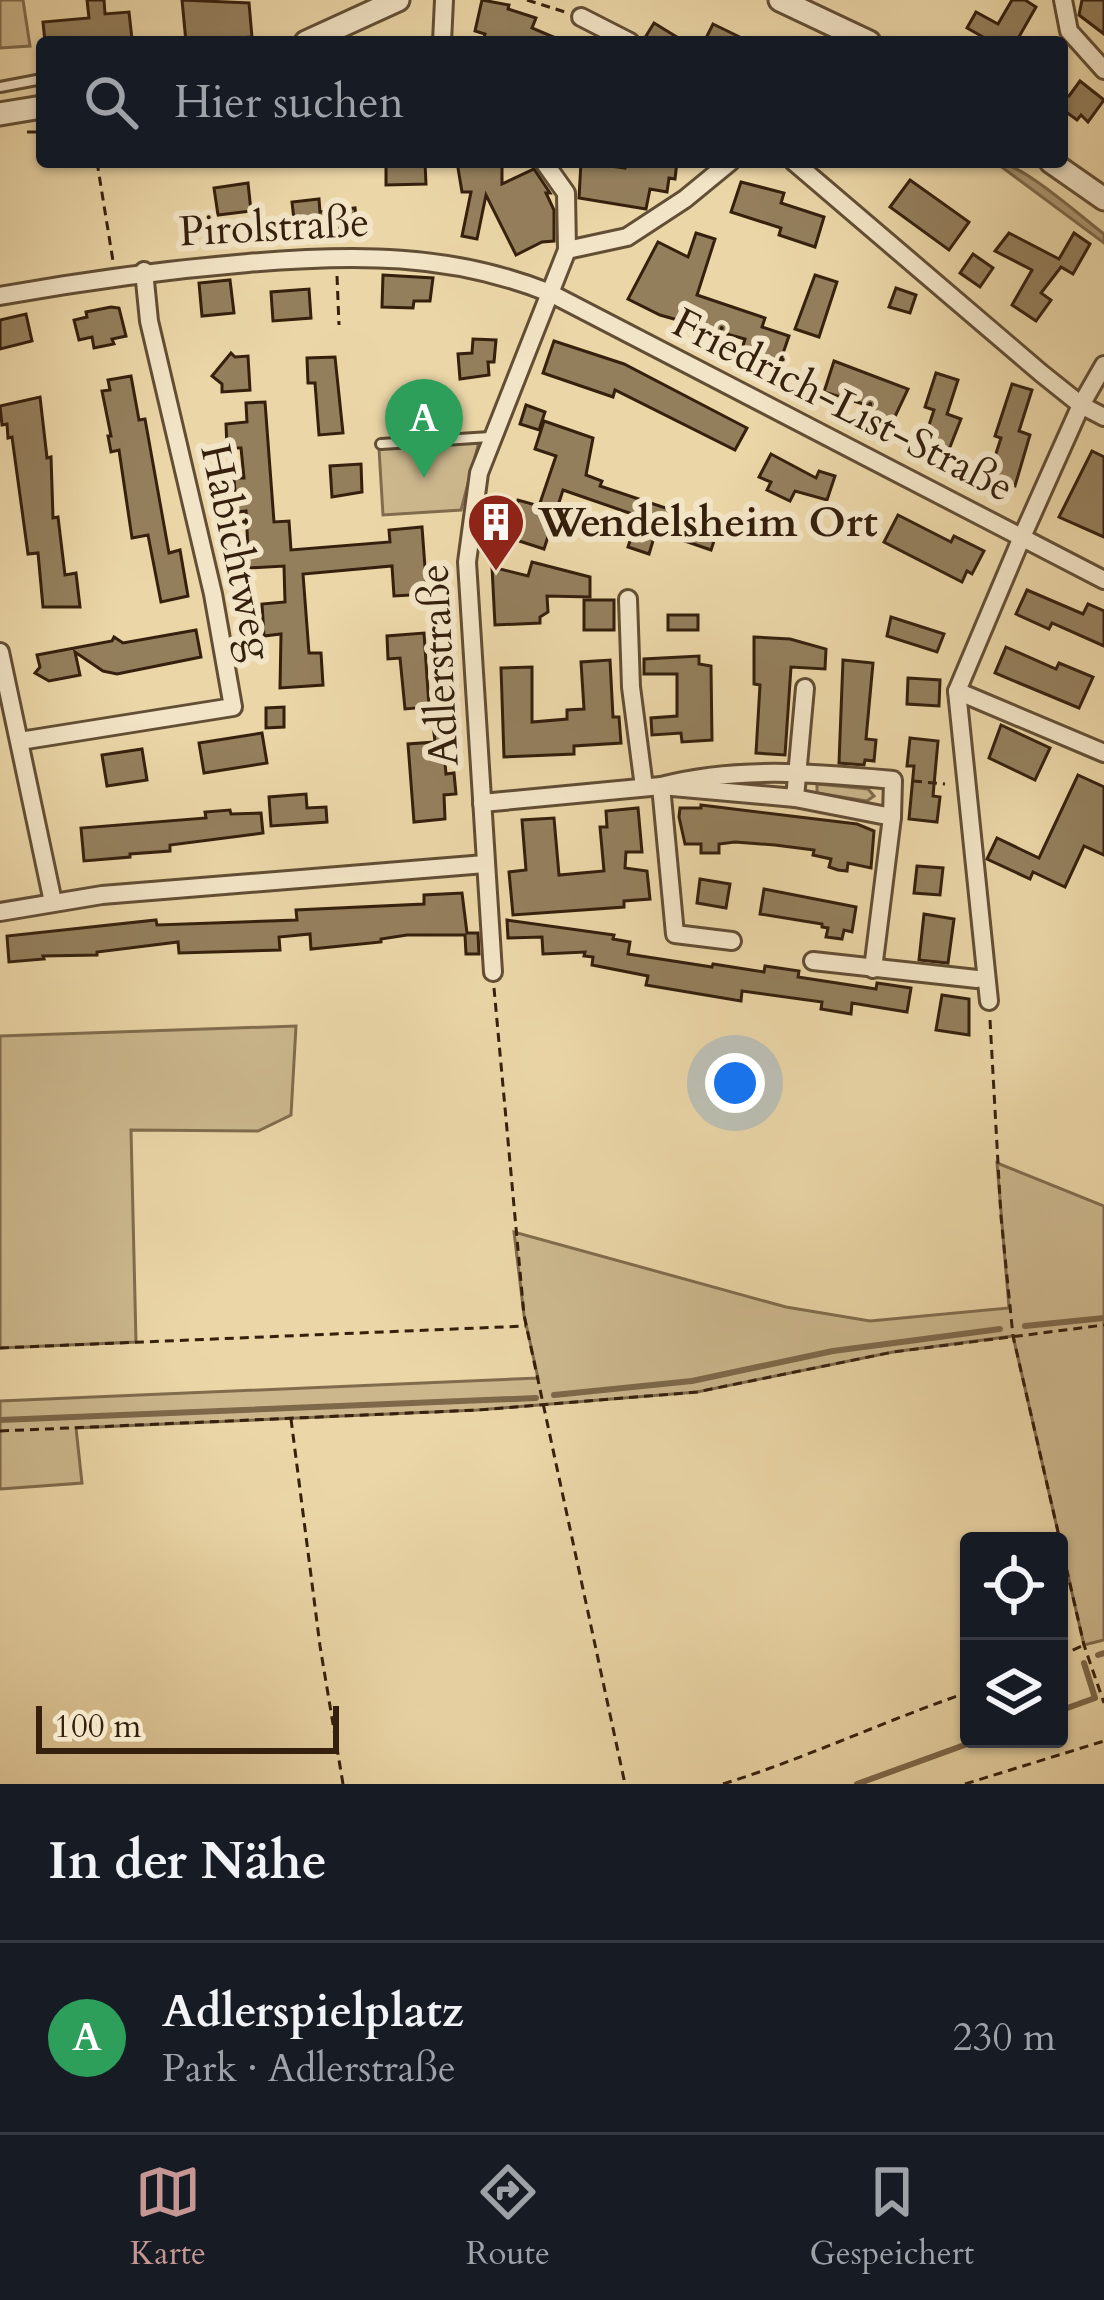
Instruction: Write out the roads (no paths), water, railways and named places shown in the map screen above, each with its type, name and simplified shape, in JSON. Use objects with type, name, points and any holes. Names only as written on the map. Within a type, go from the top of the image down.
[{"type":"street","points":[[319,36],[398,0]]},
{"type":"street","points":[[442,36],[444,0]]},
{"type":"street","points":[[780,0],[856,36]]},
{"type":"street","points":[[1063,0],[1070,31],[1104,70]]},
{"type":"street","points":[[581,16],[619,36]]},
{"type":"street","points":[[0,114],[36,108]]},
{"type":"street","name":"Adlerstraße","points":[[494,972],[466,562],[479,473],[567,250],[566,193],[548,168]]},
{"type":"street","points":[[567,250],[627,238],[723,168]]},
{"type":"street","points":[[801,168],[1082,405],[1104,417]]},
{"type":"street","points":[[1060,168],[1104,199]]},
{"type":"street","name":"Pirolstraße","points":[[0,296],[116,274],[336,256],[389,256],[455,265],[550,292]]},
{"type":"street","name":"Habichtweg","points":[[20,742],[232,707],[213,594],[149,322],[145,271]]},
{"type":"street","name":"Friedrich-List-Straße","points":[[550,292],[1104,580]]},
{"type":"street","points":[[989,1000],[957,691],[1022,537],[1104,365]]},
{"type":"street","points":[[628,599],[631,687],[675,934],[732,941]]},
{"type":"street","points":[[0,652],[53,902]]},
{"type":"street","points":[[795,798],[805,688]]},
{"type":"street","points":[[957,691],[1104,753]]},
{"type":"street","points":[[482,803],[652,786],[709,774],[798,772],[893,780],[873,969]]},
{"type":"street","points":[[652,786],[795,798],[892,817]]},
{"type":"street","points":[[0,912],[53,902],[485,864]]},
{"type":"street","points":[[813,961],[976,979]]},
{"type":"lane","points":[[0,87],[36,80]]},
{"type":"lane","points":[[380,444],[491,437]]},
{"type":"waterway","points":[[1025,1326],[1104,1318]]},
{"type":"waterway","points":[[554,1395],[692,1381],[833,1351],[1000,1329]]},
{"type":"waterway","points":[[0,1420],[536,1398]]},
{"type":"waterway","points":[[1098,1655],[1104,1653]]},
{"type":"waterway","points":[[1068,1708],[1095,1698],[1084,1663]]},
{"type":"waterway","points":[[857,1784],[960,1747]]},
{"type":"place","name":"Adlerspielplatz","points":[[424,478]]},
{"type":"place","name":"Wendelsheim Ort","points":[[496,573]]}]
